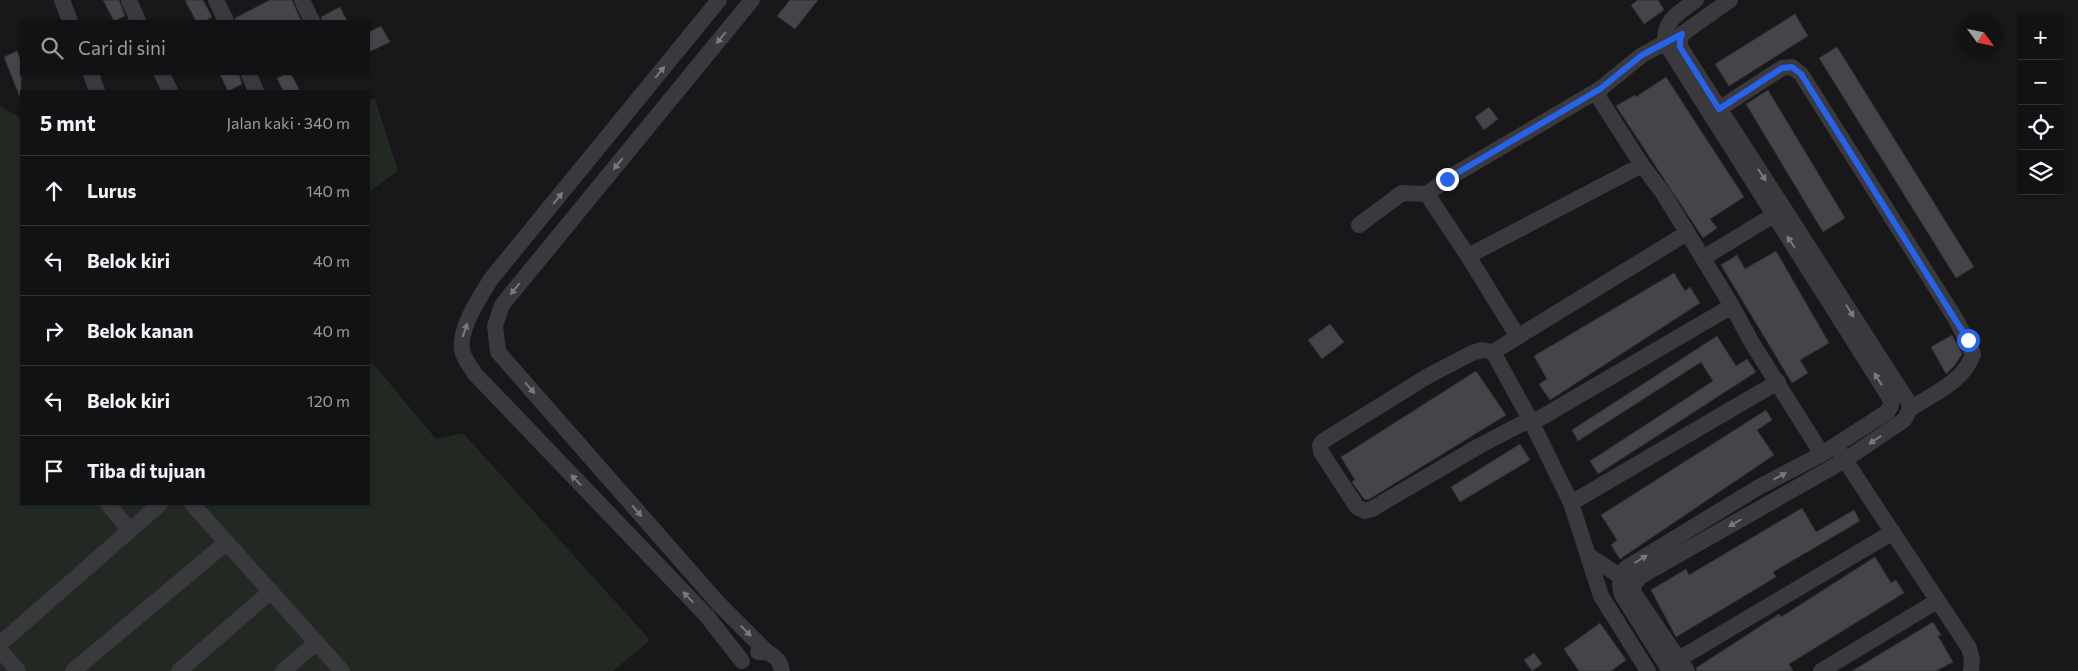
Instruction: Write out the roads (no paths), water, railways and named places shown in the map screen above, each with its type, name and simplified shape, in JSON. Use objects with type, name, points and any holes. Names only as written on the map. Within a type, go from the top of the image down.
[{"type":"street","points":[[62,0],[70,20]]},
{"type":"street","points":[[129,0],[138,20]]},
{"type":"street","points":[[216,0],[226,20]]},
{"type":"street","points":[[302,0],[312,20]]},
{"type":"street","points":[[719,0],[491,280],[478,300],[463,331],[462,352],[475,374],[706,615],[740,666],[754,653],[767,652]]},
{"type":"street","points":[[752,0],[502,305],[495,326],[498,352],[719,604],[767,652],[778,660],[782,671]]},
{"type":"street","points":[[1696,0],[1667,24],[1664,31],[1665,42],[1903,395],[1910,409]]},
{"type":"street","points":[[1359,225],[1402,193],[1427,194],[1447,179],[1600,89],[1642,55],[1682,34],[1730,0]]},
{"type":"street","points":[[1682,34],[1680,47],[1719,109],[1891,400],[1891,406],[1887,412],[1828,449],[1759,487],[1626,568],[1627,580],[1674,668],[1893,532]]},
{"type":"street","points":[[1589,556],[1627,580],[1641,576],[1845,460],[1904,420],[1910,409],[1954,379],[1969,364],[1974,354],[1957,321],[1801,74],[1792,67],[1782,68],[1719,109]]},
{"type":"street","points":[[91,75],[97,90]]},
{"type":"street","points":[[162,75],[170,90]]},
{"type":"street","points":[[249,75],[256,90]]},
{"type":"street","points":[[1600,89],[1599,98],[1688,233],[1752,343],[1778,382],[1828,449],[1845,460],[1969,648],[1972,659],[1971,671]]},
{"type":"street","points":[[1468,256],[1642,164]]},
{"type":"street","points":[[1427,194],[1518,337]]},
{"type":"street","points":[[1703,258],[1779,212]]},
{"type":"street","points":[[1688,233],[1493,352],[1482,350],[1472,353],[1428,376],[1323,441],[1320,445],[1321,452],[1357,507],[1365,511],[1372,510],[1479,446],[1523,423],[1532,423],[1732,306]]},
{"type":"street","points":[[1493,352],[1532,423],[1571,503],[1601,596],[1648,671]]},
{"type":"street","points":[[1571,503],[1778,382]]},
{"type":"street","points":[[109,505],[130,531]]},
{"type":"street","points":[[0,644],[159,505]]},
{"type":"street","points":[[193,505],[342,671]]},
{"type":"street","points":[[73,671],[226,542]]},
{"type":"street","points":[[179,671],[271,591]]},
{"type":"street","points":[[1821,671],[1937,601]]},
{"type":"street","points":[[283,671],[317,642]]},
{"type":"street","points":[[0,650],[18,671]]}]
